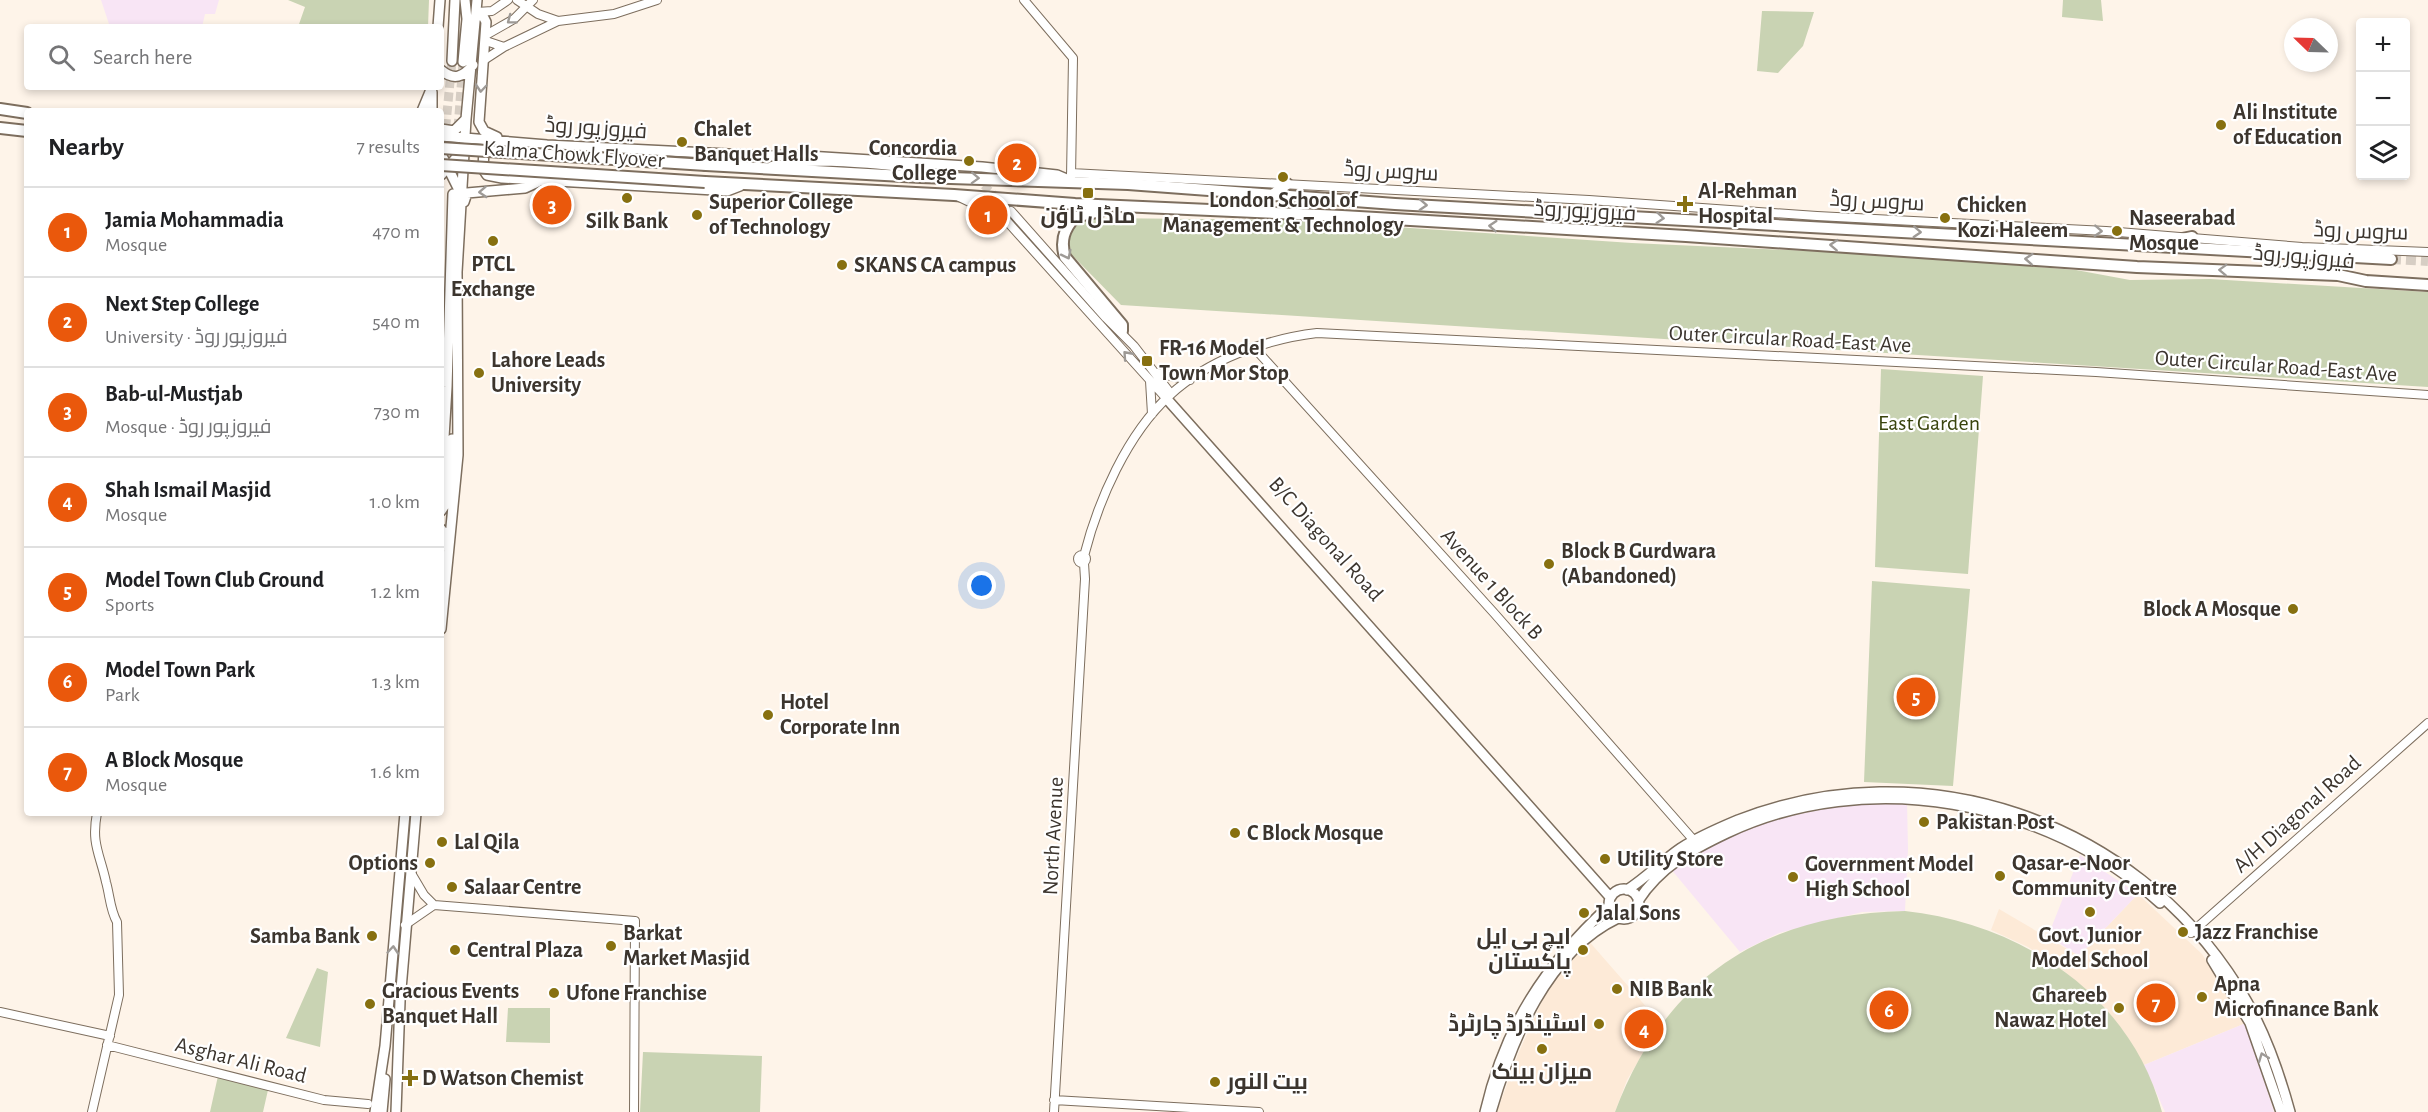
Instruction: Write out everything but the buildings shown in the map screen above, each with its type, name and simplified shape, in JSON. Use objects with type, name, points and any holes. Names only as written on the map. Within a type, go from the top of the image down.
[{"type":"main road","points":[[438,24],[440,0]]},
{"type":"main road","points":[[452,61],[455,0]]},
{"type":"main road","points":[[444,438],[457,194],[464,149],[461,138],[466,119],[468,63],[465,0]]},
{"type":"main road","points":[[444,71],[458,77],[464,75],[477,13],[477,0]]},
{"type":"main road","points":[[477,13],[485,18],[486,38],[479,122],[488,135],[519,142]]},
{"type":"main road","points":[[424,108],[431,90]]},
{"type":"main road","points":[[432,90],[432,108]]},
{"type":"main road","points":[[0,109],[24,113]]},
{"type":"main road","points":[[444,129],[454,131],[466,119]]},
{"type":"main road","points":[[0,128],[24,131]]},
{"type":"main road","name":"فیروزپور روڈ","points":[[444,136],[769,162],[921,177],[1071,177],[1271,196],[2391,259]]},
{"type":"main road","points":[[444,152],[461,138]]},
{"type":"main road","points":[[444,506],[447,502],[456,335],[458,246],[457,194],[445,166],[464,149],[477,143],[519,142]]},
{"type":"main road","points":[[519,142],[486,147],[483,169],[490,176],[540,182]]},
{"type":"main road","name":"Kalma Chowk Flyover","points":[[444,148],[706,165]]},
{"type":"main road","name":"فیروزپور روڈ","points":[[706,165],[769,162]]},
{"type":"main road","name":"Kalma Chowk Flyover","points":[[445,166],[705,182]]},
{"type":"main road","name":"فیروزپور روڈ","points":[[458,246],[467,193],[525,188],[540,182],[727,191],[740,186]]},
{"type":"main road","name":"فیروزپور روڈ","points":[[705,182],[740,186],[954,195],[1131,207],[1710,237],[2124,266],[2338,275],[2366,281],[2428,285]]},
{"type":"main road","points":[[1271,196],[1287,184]]},
{"type":"main road","points":[[1122,332],[1122,325],[1065,257],[1062,247],[1065,230],[1075,217],[1131,207]]},
{"type":"main road","points":[[2146,246],[2192,237]]},
{"type":"main road","points":[[444,598],[458,455],[456,335]]},
{"type":"main road","name":"B/C Diagonal Road","points":[[1169,396],[1611,899]]},
{"type":"main road","points":[[1485,1112],[1501,1062],[1534,990],[1575,938],[1611,899],[1696,844],[1750,816],[1831,796],[1881,792],[1965,798],[2028,817],[2088,844],[2155,889],[2193,931],[2248,1004],[2270,1049],[2290,1112]]},
{"type":"main road","points":[[375,1112],[384,1052],[405,816]]},
{"type":"main road","points":[[396,1112],[397,1053],[405,925],[416,816]]},
{"type":"main road","points":[[1491,1112],[1514,1050],[1540,993],[1584,938],[1618,918],[1632,916],[1649,884],[1696,844]]},
{"type":"main road","points":[[1627,890],[1634,894],[1638,901]]},
{"type":"main road","points":[[1611,899],[1618,918]]},
{"type":"main road","points":[[2193,931],[2242,1008],[2282,1112]]},
{"type":"main road","points":[[382,1112],[386,1066],[384,1052]]},
{"type":"main road","points":[[390,1112],[393,1066],[397,1053]]},
{"type":"street","points":[[477,13],[490,11],[508,0]]},
{"type":"street","points":[[517,0],[530,3],[538,14],[558,21]]},
{"type":"street","points":[[484,60],[504,47],[558,21],[614,14],[657,0]]},
{"type":"street","points":[[1024,0],[1073,58],[1071,177]]},
{"type":"street","points":[[504,47],[486,38],[530,3]]},
{"type":"street","points":[[769,162],[836,163],[928,169]]},
{"type":"street","name":"سروس روڈ","points":[[1071,177],[1287,184],[1621,202],[2192,237],[2302,247],[2428,252]]},
{"type":"street","points":[[954,195],[1005,219],[1150,381],[1169,396]]},
{"type":"street","name":"B/C Diagonal Road","points":[[1011,211],[1106,318],[1122,332],[1157,373],[1169,396]]},
{"type":"street","name":"Outer Circular Road-East Ave","points":[[1152,416],[1169,396],[1190,380],[1221,362],[1258,347],[1304,335],[1328,333],[2096,372],[2428,394]]},
{"type":"street","name":"Avenue 1 Block B","points":[[1258,347],[1259,353],[1494,613],[1696,844]]},
{"type":"street","points":[[1157,373],[1190,380]]},
{"type":"street","points":[[1150,381],[1152,416]]},
{"type":"street","name":"North Avenue","points":[[1054,1112],[1086,579],[1084,559],[1098,510],[1112,478],[1152,416]]},
{"type":"street","name":"A/H Diagonal Road","points":[[2193,931],[2428,723]]},
{"type":"street","points":[[92,1112],[120,982],[119,938],[106,880],[95,847],[97,816]]},
{"type":"street","points":[[411,873],[424,895],[434,905]]},
{"type":"street","points":[[405,925],[434,905],[635,921],[634,1112]]},
{"type":"street","points":[[0,1012],[110,1036]]},
{"type":"street","name":"Asghar Ali Road","points":[[107,1045],[324,1100],[368,1104]]},
{"type":"street","points":[[1054,1101],[1259,1112]]},
{"type":"shaded area","points":[[101,0],[219,0],[215,14],[205,14],[203,24],[109,24]]},
{"type":"shaded area","name":"Government Model High School","points":[[1907,801],[1908,849],[1905,911],[1862,912],[1779,933],[1740,952],[1670,868],[1701,849],[1767,821],[1843,805]]},
{"type":"shaded area","name":"Govt. Junior Model School","points":[[2080,855],[2138,894],[2079,956],[2048,936]]},
{"type":"shaded area","points":[[2138,894],[2202,954],[2246,1023],[2144,1065],[2124,1032],[2096,999],[2064,971],[2028,947],[1991,930],[1999,909],[2079,956]]},
{"type":"shaded area","points":[[1587,939],[1649,1010],[1652,1008],[1663,1020],[1627,1080],[1615,1112],[1497,1112],[1518,1054],[1542,1001],[1562,967]]},
{"type":"shaded area","points":[[2246,1023],[2274,1112],[2165,1112],[2144,1065]]},
{"type":"green space","points":[[288,0],[429,0],[428,24],[299,24],[305,7]]},
{"type":"green space","points":[[2063,0],[2101,0],[2103,21],[2062,17]]},
{"type":"green space","points":[[1762,11],[1814,12],[1803,46],[1778,73],[1757,71]]},
{"type":"green space","points":[[1098,218],[1291,220],[1632,243],[1877,254],[2076,270],[2130,280],[2210,279],[2428,292],[2428,387],[1121,305],[1069,252],[1065,242],[1077,221]]},
{"type":"green space","name":"East Garden","points":[[1881,369],[1983,376],[1968,574],[1875,567]]},
{"type":"green space","points":[[1872,581],[1970,589],[1953,786],[1864,782]]},
{"type":"green space","points":[[1905,911],[1948,918],[1989,931],[2029,949],[2065,972],[2097,1000],[2125,1033],[2147,1070],[2162,1112],[1615,1112],[1636,1065],[1662,1024],[1692,990],[1726,962],[1764,941],[1807,925],[1854,915]]},
{"type":"green space","points":[[317,968],[328,972],[320,1047],[286,1038]]},
{"type":"green space","points":[[508,1008],[550,1008],[550,1043],[506,1042]]},
{"type":"green space","points":[[643,1052],[762,1056],[760,1112],[640,1112]]},
{"type":"green space","points":[[218,1076],[268,1090],[263,1112],[210,1112]]},
{"type":"tunnel","points":[[444,145],[452,61]]},
{"type":"tunnel","points":[[456,155],[463,62]]},
{"type":"tunnel","points":[[928,169],[974,176],[1011,211]]},
{"type":"tunnel","points":[[2391,259],[2428,261]]},
{"type":"place","name":"Ali Institute of Education","points":[[2221,125]]},
{"type":"place","name":"Chalet Banquet Halls","points":[[682,142]]},
{"type":"place","name":"Concordia College","points":[[969,161]]},
{"type":"place","name":"Next Step College","points":[[1017,163]]},
{"type":"place","name":"London School of Management & Technology","points":[[1283,177]]},
{"type":"place","name":"ماڈل ٹاؤن","points":[[1088,193]]},
{"type":"place","name":"Silk Bank","points":[[627,198]]},
{"type":"place","name":"Al-Rehman Hospital","points":[[1685,204]]},
{"type":"place","name":"Bab-ul-Mustjab","points":[[552,205]]},
{"type":"place","name":"Superior College of Technology","points":[[697,215]]},
{"type":"place","name":"Jamia Mohammadia","points":[[988,215]]},
{"type":"place","name":"Chicken Kozi Haleem","points":[[1945,218]]},
{"type":"place","name":"Naseerabad Mosque","points":[[2117,231]]},
{"type":"place","name":"PTCL Exchange","points":[[493,241]]},
{"type":"place","name":"SKANS CA campus","points":[[842,265]]},
{"type":"place","name":"FR-16 Model Town Mor Stop","points":[[1147,361]]},
{"type":"place","name":"Lahore Leads University","points":[[479,373]]},
{"type":"place","name":"Block B Gurdwara (Abandoned)","points":[[1549,564]]},
{"type":"place","name":"Block A Mosque","points":[[2293,609]]},
{"type":"place","name":"Model Town Club Ground","points":[[1916,697]]},
{"type":"place","name":"Hotel Corporate Inn","points":[[768,715]]},
{"type":"place","name":"Pakistan Post","points":[[1924,822]]},
{"type":"place","name":"C Block Mosque","points":[[1235,833]]},
{"type":"place","name":"Lal Qila","points":[[442,842]]},
{"type":"place","name":"Utility Store","points":[[1605,859]]},
{"type":"place","name":"Options","points":[[430,863]]},
{"type":"place","name":"Qasar-e-Noor Community Centre","points":[[2000,876]]},
{"type":"place","name":"Government Model High School","points":[[1793,877]]},
{"type":"place","name":"Salaar Centre","points":[[452,887]]},
{"type":"place","name":"Govt. Junior Model School","points":[[2090,912]]},
{"type":"place","name":"Jalal Sons","points":[[1584,913]]},
{"type":"place","name":"Jazz Franchise","points":[[2183,932]]},
{"type":"place","name":"Samba Bank","points":[[372,936]]},
{"type":"place","name":"Barkat Market Masjid","points":[[611,946]]},
{"type":"place","name":"Central Plaza","points":[[455,950]]},
{"type":"place","name":"ایچ بی ایل پاکستان","points":[[1583,950]]},
{"type":"place","name":"NIB Bank","points":[[1617,989]]},
{"type":"place","name":"Ufone Franchise","points":[[554,993]]},
{"type":"place","name":"Apna Microfinance Bank","points":[[2202,997]]},
{"type":"place","name":"A Block Mosque","points":[[2156,1003]]},
{"type":"place","name":"Gracious Events Banquet Hall","points":[[370,1004]]},
{"type":"place","name":"Ghareeb Nawaz Hotel","points":[[2119,1008]]},
{"type":"place","name":"Model Town Park","points":[[1889,1010]]},
{"type":"place","name":"اسٹینڈرڈ چارٹرڈ","points":[[1599,1024]]},
{"type":"place","name":"Shah Ismail Masjid","points":[[1644,1029]]},
{"type":"place","name":"میزان بینک","points":[[1542,1049]]},
{"type":"place","name":"D Watson Chemist","points":[[410,1078]]},
{"type":"place","name":"بیت النور","points":[[1215,1082]]}]
